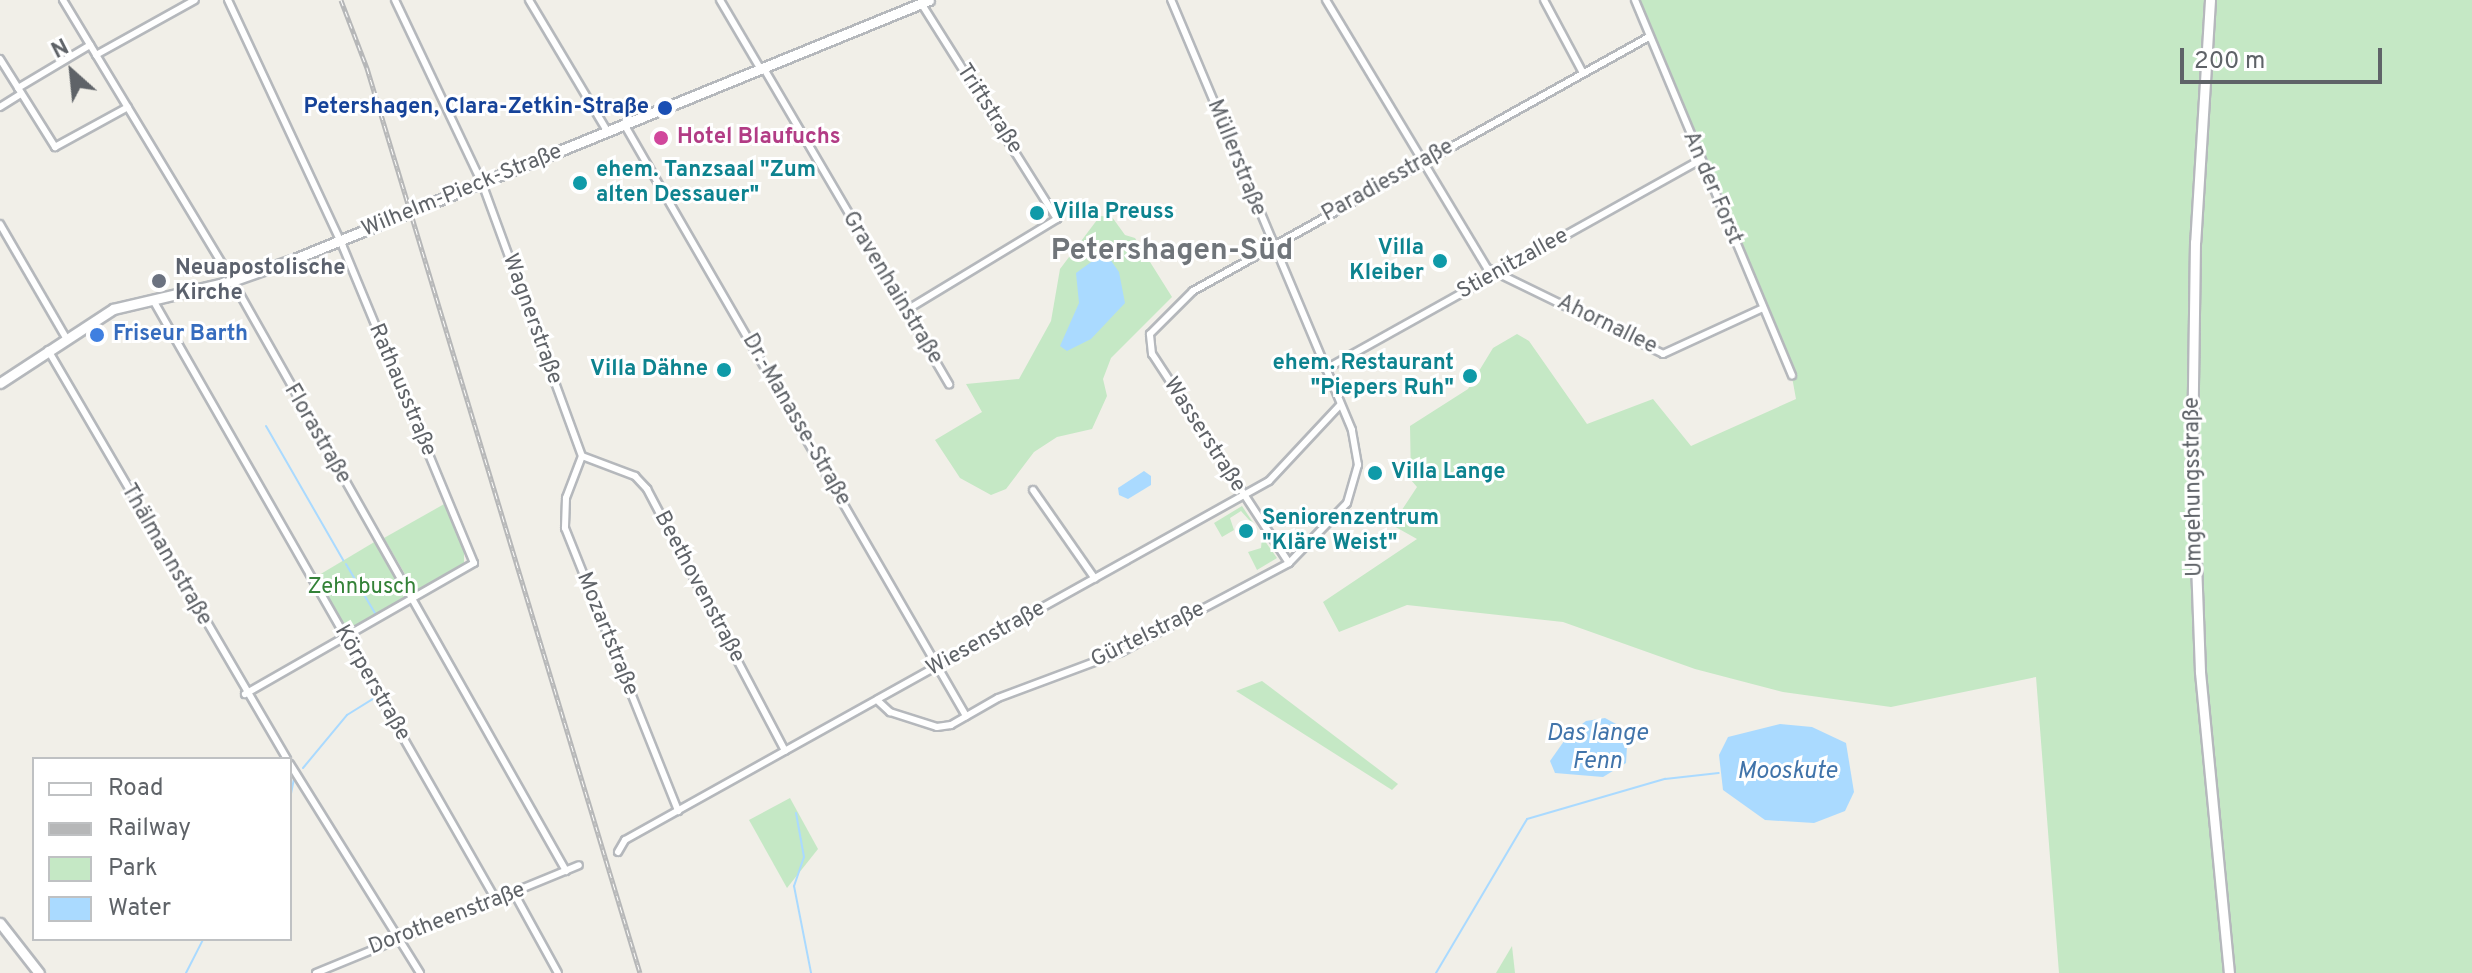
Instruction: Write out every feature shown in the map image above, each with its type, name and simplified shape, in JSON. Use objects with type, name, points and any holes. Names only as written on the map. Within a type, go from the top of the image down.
[{"type":"main road","name":"Umgehungsstraße","points":[[2210,0],[2195,242],[2192,453],[2200,661],[2229,973]]},
{"type":"main road","name":"Wilhelm-Pieck-Straße","points":[[0,383],[109,310],[232,281],[340,241],[923,1]]},
{"type":"main road","points":[[0,923],[39,973]]},
{"type":"street","name":"Florastraße","points":[[63,0],[232,281],[566,871]]},
{"type":"street","points":[[96,55],[195,0]]},
{"type":"street","name":"Rathausstraße","points":[[228,0],[340,241],[474,563],[412,599]]},
{"type":"street","name":"Wagnerstraße","points":[[395,0],[482,183],[582,456]]},
{"type":"street","points":[[529,0],[607,131]]},
{"type":"street","name":"Gravenhainstraße","points":[[720,0],[949,384]]},
{"type":"street","name":"Müllerstraße","points":[[1171,0],[1357,449]]},
{"type":"street","points":[[1326,0],[1487,268],[1496,273]]},
{"type":"street","points":[[1544,0],[1583,73]]},
{"type":"street","name":"An der Forst","points":[[1635,0],[1647,38],[1792,376]]},
{"type":"street","name":"Triftstraße","points":[[905,311],[1057,219],[923,1]]},
{"type":"street","name":"Paradiesstraße","points":[[1148,345],[1162,318],[1181,299],[1272,245],[1647,38]]},
{"type":"street","points":[[0,107],[90,45]]},
{"type":"street","points":[[0,59],[55,147],[128,107]]},
{"type":"street","name":"Dr.-Manasse-Straße","points":[[624,124],[966,716]]},
{"type":"street","name":"Stienitzallee","points":[[1326,369],[1701,159]]},
{"type":"street","points":[[0,224],[66,338]]},
{"type":"street","name":"Ahornallee","points":[[1496,273],[1663,354],[1761,309]]},
{"type":"street","name":"Körperstraße","points":[[153,300],[496,900]]},
{"type":"street","name":"Wasserstraße","points":[[1148,345],[1289,563]]},
{"type":"street","name":"Thälmannstraße","points":[[48,350],[245,694],[285,757]]},
{"type":"street","name":"Wiesenstraße","points":[[618,852],[625,840],[1243,496],[1280,472],[1340,405]]},
{"type":"street","name":"Gürtelstraße","points":[[877,700],[890,712],[937,727],[966,716],[998,698],[1121,652],[1289,563],[1347,503],[1357,449]]},
{"type":"street","name":"Beethovenstraße","points":[[582,456],[635,476],[647,489],[785,751]]},
{"type":"street","name":"Mozartstraße","points":[[582,456],[566,498],[565,528],[678,811]]},
{"type":"street","points":[[1033,490],[1095,579]]},
{"type":"street","points":[[245,694],[412,599]]},
{"type":"street","name":"Thälmannstraße","points":[[292,767],[420,973]]},
{"type":"street","name":"Dorotheenstraße","points":[[316,973],[579,865]]},
{"type":"street","points":[[514,893],[558,973]]},
{"type":"green space","points":[[1639,0],[2472,0],[2472,973],[2059,973],[2036,677],[1891,707],[1783,692],[1695,669],[1563,622],[1407,605],[1339,632],[1323,602],[1417,539],[1392,525],[1417,487],[1411,480],[1410,426],[1468,389],[1493,348],[1517,334],[1529,341],[1587,424],[1653,399],[1691,446],[1796,399],[1788,355],[1760,300]]},
{"type":"green space","points":[[1100,216],[1112,217],[1125,235],[1135,238],[1172,297],[1111,358],[1103,379],[1107,396],[1092,429],[1057,437],[1034,452],[1006,489],[991,495],[960,478],[935,440],[982,412],[966,384],[1019,379],[1051,321],[1060,269]]},
{"type":"green space","name":"Zehnbusch","points":[[446,503],[464,545],[464,563],[459,572],[417,595],[384,538]]},
{"type":"green space","points":[[1242,506],[1258,530],[1241,511],[1230,518],[1234,530],[1222,537],[1214,523]]},
{"type":"green space","points":[[1262,537],[1277,558],[1257,570],[1248,552],[1261,548]]},
{"type":"green space","name":"Zehnbusch","points":[[376,541],[410,598],[348,635],[314,578]]},
{"type":"green space","points":[[1262,681],[1398,784],[1392,790],[1236,691]]},
{"type":"green space","points":[[790,798],[818,849],[787,888],[749,820]]},
{"type":"green space","points":[[1512,946],[1515,973],[1496,973]]},
{"type":"water","points":[[1105,252],[1119,272],[1125,303],[1091,339],[1067,351],[1060,346],[1079,303],[1076,273]]},
{"type":"water","points":[[1144,471],[1151,476],[1151,485],[1128,499],[1119,495],[1118,488]]},
{"type":"water","name":"Das lange Fenn","points":[[1605,718],[1618,725],[1627,746],[1626,763],[1603,777],[1555,773],[1550,761],[1569,734],[1586,721]]},
{"type":"water","name":"Mooskute","points":[[1780,724],[1812,727],[1846,743],[1854,792],[1845,811],[1814,823],[1765,820],[1723,790],[1719,755],[1728,737]]},
{"type":"waterway","points":[[266,426],[343,560]]},
{"type":"waterway","points":[[346,564],[376,615]]},
{"type":"waterway","points":[[303,768],[347,715],[374,698]]},
{"type":"waterway","points":[[1436,973],[1527,819],[1665,779],[1719,773]]},
{"type":"waterway","points":[[292,788],[294,778]]},
{"type":"waterway","points":[[796,813],[804,857],[794,886],[811,973]]},
{"type":"waterway","points":[[186,973],[202,941]]},
{"type":"railway","points":[[341,0],[367,68],[640,973]]},
{"type":"place","name":"Petershagen, Clara-Zetkin-Straße","points":[[665,108]]},
{"type":"place","name":"Hotel Blaufuchs","points":[[661,138]]},
{"type":"place","name":"ehem. Tanzsaal \"Zum alten Dessauer\"","points":[[580,183]]},
{"type":"place","name":"Villa Preuss","points":[[1037,213]]},
{"type":"place","name":"Villa Kleiber","points":[[1440,261]]},
{"type":"place","name":"Neuapostolische Kirche","points":[[159,281]]},
{"type":"place","name":"Friseur Barth","points":[[97,335]]},
{"type":"place","name":"Villa Dähne","points":[[724,370]]},
{"type":"place","name":"ehem. Restaurant \"Piepers Ruh\"","points":[[1470,376]]},
{"type":"place","name":"Villa Lange","points":[[1375,473]]},
{"type":"place","name":"Seniorenzentrum \"Kläre Weist\"","points":[[1246,531]]},
{"type":"district","name":"Petershagen-Süd","points":[[1172,252]]}]
